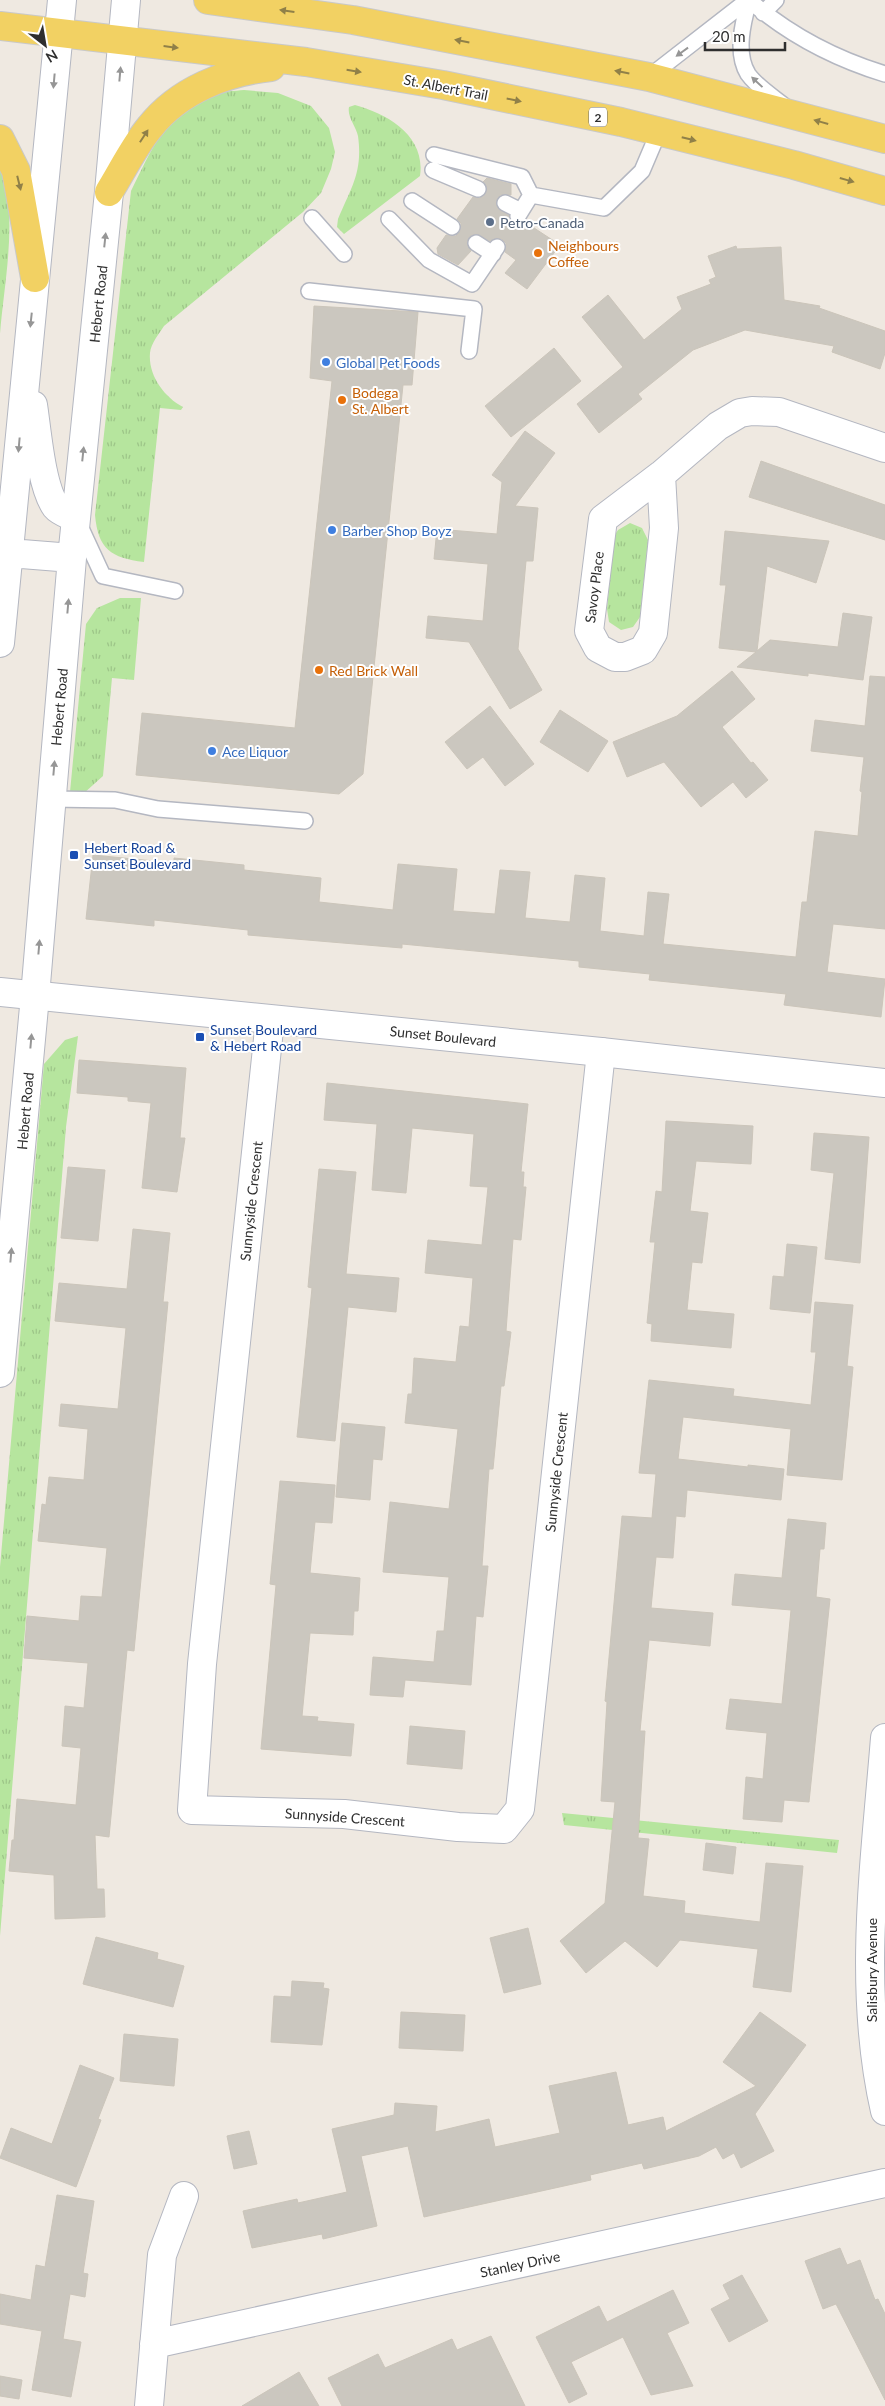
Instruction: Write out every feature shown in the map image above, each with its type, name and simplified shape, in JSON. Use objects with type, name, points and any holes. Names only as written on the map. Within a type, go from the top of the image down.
[{"type":"main road","points":[[208,0],[353,20],[649,77],[885,139]]},
{"type":"main road","points":[[316,0],[353,20]]},
{"type":"main road","name":"St. Albert Trail","points":[[0,26],[123,42],[306,62],[443,85],[659,131],[794,165],[885,191]]},
{"type":"main road","points":[[110,192],[149,128],[174,103],[187,94],[241,70],[306,62]]},
{"type":"main road","points":[[0,139],[16,171],[35,278]]},
{"type":"street","points":[[0,643],[4,553],[27,361],[62,0]]},
{"type":"street","name":"Hebert Road","points":[[0,1373],[35,996],[72,558],[110,192],[126,0]]},
{"type":"street","points":[[27,361],[39,450],[50,495],[57,508],[76,518]]},
{"type":"street","name":"Savoy Place","points":[[661,475],[664,528],[653,634],[643,650],[625,657],[615,657],[598,648],[589,631],[603,519],[661,475],[723,422],[752,411],[779,412],[885,448]]},
{"type":"street","points":[[4,553],[72,558]]},
{"type":"street","name":"Sunset Boulevard","points":[[0,992],[601,1052],[885,1084]]},
{"type":"street","name":"Sunnyside Crescent","points":[[270,1020],[202,1664],[192,1810],[344,1814],[458,1827],[504,1830],[520,1809],[601,1052]]},
{"type":"street","name":"Salisbury Avenue","points":[[885,1738],[870,1935],[869,1985],[872,2034],[885,2111]]},
{"type":"street","name":"Stanley Drive","points":[[154,2344],[885,2183]]},
{"type":"street","points":[[149,2406],[162,2255],[184,2196]]},
{"type":"lane","points":[[749,0],[763,13],[840,58],[885,74]]},
{"type":"lane","points":[[649,77],[749,0]]},
{"type":"lane","points":[[749,0],[742,26],[741,40],[748,73],[794,114]]},
{"type":"lane","points":[[763,13],[776,0]]},
{"type":"lane","points":[[531,195],[604,208],[642,171],[659,131]]},
{"type":"lane","points":[[478,189],[434,162],[522,177],[531,195]]},
{"type":"lane","points":[[505,203],[519,214],[531,195]]},
{"type":"lane","points":[[412,201],[452,227]]},
{"type":"lane","points":[[312,218],[344,254]]},
{"type":"lane","points":[[389,220],[429,260],[472,284],[495,250],[476,243]]},
{"type":"lane","points":[[310,291],[474,308],[469,351]]},
{"type":"lane","points":[[76,518],[103,576],[175,591]]},
{"type":"lane","points":[[51,799],[115,800],[158,809],[305,821]]},
{"type":"green space","points":[[244,90],[278,93],[311,106],[329,128],[335,152],[331,169],[321,193],[303,212],[164,326],[154,342],[150,353],[150,361],[155,377],[164,391],[183,407],[181,410],[160,408],[144,562],[123,558],[108,550],[103,544],[99,536],[95,515],[131,191],[162,133],[184,110],[197,101],[213,94]]},
{"type":"green space","points":[[355,105],[380,114],[392,121],[411,138],[417,149],[420,162],[420,176],[344,234],[337,227],[338,219],[355,179],[359,160],[358,136],[349,111],[349,107]]},
{"type":"green space","points":[[0,166],[6,185],[9,206],[9,249],[0,334]]},
{"type":"green space","points":[[630,523],[642,528],[648,540],[640,617],[633,627],[621,630],[609,622],[607,609],[614,536],[618,530]]},
{"type":"green space","points":[[120,598],[141,598],[134,680],[112,678],[103,776],[83,794],[70,792],[86,624],[97,608]]},
{"type":"green space","points":[[78,1036],[66,1127],[0,1936],[0,1567],[44,1064],[65,1040]]},
{"type":"green space","points":[[562,1813],[839,1840],[837,1853],[564,1825]]},
{"type":"building","name":"Petro-Canada","points":[[487,178],[511,184],[511,195],[500,195],[496,203],[498,209],[509,215],[513,224],[518,225],[525,222],[560,245],[527,289],[505,273],[516,260],[505,252],[506,243],[502,239],[497,238],[490,241],[477,234],[471,235],[467,243],[471,251],[458,265],[438,254],[437,248],[446,235],[456,236],[460,232],[461,223],[457,219],[473,197],[480,198],[486,193],[487,187],[483,182]]},
{"type":"building","points":[[736,246],[737,249],[781,247],[784,300],[820,306],[819,308],[885,331],[885,353],[880,369],[832,352],[834,346],[745,330],[693,350],[638,394],[642,399],[599,433],[577,404],[623,367],[582,317],[608,295],[644,340],[682,309],[677,297],[711,284],[709,280],[716,277],[708,256]]},
{"type":"building","points":[[314,306],[418,312],[412,385],[403,385],[363,774],[339,794],[136,775],[142,713],[295,728],[332,381],[310,378]]},
{"type":"building","points":[[554,348],[581,381],[511,437],[485,406]]},
{"type":"building","points":[[525,431],[555,453],[515,506],[538,508],[533,561],[526,561],[518,649],[542,690],[510,709],[469,642],[426,638],[428,616],[483,621],[488,564],[434,559],[437,529],[497,534],[502,482],[492,475]]},
{"type":"building","points":[[761,461],[885,505],[885,540],[749,497]]},
{"type":"building","points":[[725,531],[829,541],[816,583],[767,566],[757,651],[770,640],[838,647],[843,613],[872,617],[863,680],[808,673],[808,676],[737,667],[756,652],[719,648],[726,585],[720,585]]},
{"type":"building","points":[[732,671],[755,699],[722,727],[751,763],[753,762],[768,780],[746,798],[733,782],[701,807],[664,762],[627,777],[613,742],[677,716]]},
{"type":"building","points":[[870,676],[885,677],[885,929],[833,924],[827,972],[885,979],[881,1017],[784,1005],[786,994],[649,980],[650,974],[579,967],[579,961],[402,944],[402,948],[248,935],[248,930],[154,920],[154,926],[86,919],[93,855],[174,863],[174,858],[244,865],[244,870],[321,878],[319,902],[393,910],[398,864],[457,869],[453,911],[495,914],[500,870],[530,872],[525,918],[570,922],[575,875],[605,878],[600,931],[644,936],[648,892],[669,894],[663,944],[796,957],[802,902],[807,902],[815,831],[858,836],[862,792],[860,791],[864,757],[811,751],[815,720],[865,726]]},
{"type":"building","points":[[490,706],[534,764],[505,786],[483,757],[467,769],[445,742]]},
{"type":"building","points":[[560,710],[608,741],[588,772],[540,742]]},
{"type":"building","points":[[79,1060],[186,1068],[180,1138],[185,1138],[177,1192],[142,1188],[151,1103],[128,1101],[128,1097],[77,1093]]},
{"type":"building","points":[[327,1083],[528,1104],[521,1172],[524,1172],[523,1187],[526,1187],[521,1240],[513,1239],[506,1331],[511,1332],[504,1386],[501,1386],[493,1469],[489,1469],[482,1566],[488,1566],[483,1617],[476,1616],[471,1685],[405,1680],[403,1697],[370,1695],[373,1657],[434,1662],[437,1631],[444,1631],[449,1577],[383,1572],[390,1502],[449,1509],[458,1429],[405,1423],[408,1394],[412,1394],[414,1358],[456,1362],[460,1326],[469,1327],[473,1278],[425,1273],[428,1240],[482,1245],[488,1187],[470,1186],[474,1134],[412,1128],[406,1193],[372,1190],[377,1124],[324,1120]]},
{"type":"building","points":[[666,1121],[753,1126],[751,1164],[696,1161],[690,1211],[708,1213],[702,1263],[692,1262],[687,1310],[734,1314],[731,1348],[651,1341],[652,1324],[647,1323],[655,1242],[650,1242],[656,1191],[662,1192]]},
{"type":"building","points":[[814,1133],[869,1137],[860,1263],[825,1259],[834,1173],[811,1170]]},
{"type":"building","points":[[68,1167],[105,1170],[98,1241],[61,1238]]},
{"type":"building","points":[[319,1169],[356,1172],[346,1274],[399,1278],[396,1312],[348,1307],[335,1441],[297,1437],[312,1288],[308,1287]]},
{"type":"building","points":[[133,1229],[170,1233],[163,1302],[168,1302],[134,1651],[127,1650],[109,1837],[95,1835],[97,1889],[104,1889],[105,1917],[55,1919],[54,1875],[9,1871],[12,1840],[14,1840],[17,1799],[76,1805],[81,1748],[62,1746],[65,1706],[84,1708],[88,1663],[24,1658],[27,1616],[79,1621],[81,1596],[102,1597],[107,1548],[38,1541],[42,1504],[46,1505],[49,1477],[84,1480],[88,1429],[59,1426],[61,1404],[118,1409],[126,1328],[55,1321],[59,1283],[127,1289]]},
{"type":"building","points":[[787,1244],[817,1247],[810,1313],[770,1309],[773,1276],[784,1277]]},
{"type":"building","points":[[815,1302],[853,1305],[847,1366],[853,1367],[842,1480],[787,1475],[791,1429],[683,1417],[678,1459],[784,1469],[781,1500],[687,1490],[685,1517],[676,1516],[673,1558],[656,1557],[651,1608],[713,1613],[710,1646],[649,1640],[640,1731],[645,1731],[638,1838],[649,1839],[643,1896],[685,1901],[684,1913],[760,1922],[766,1863],[803,1866],[791,1992],[753,1987],[758,1949],[680,1940],[657,1967],[625,1941],[586,1973],[560,1941],[605,1903],[615,1802],[601,1801],[607,1702],[605,1701],[622,1516],[652,1518],[656,1474],[639,1473],[649,1380],[734,1389],[733,1396],[811,1405],[816,1352],[811,1352]]},
{"type":"building","points":[[342,1423],[385,1427],[382,1460],[373,1459],[370,1500],[336,1497]]},
{"type":"building","points":[[280,1481],[335,1485],[332,1523],[315,1522],[310,1573],[360,1578],[358,1611],[354,1611],[353,1635],[310,1633],[302,1716],[318,1717],[317,1721],[354,1724],[351,1756],[261,1749],[276,1585],[270,1584]]},
{"type":"building","points":[[788,1519],[826,1523],[824,1549],[820,1549],[816,1597],[830,1599],[809,1802],[784,1800],[782,1822],[743,1819],[746,1777],[763,1779],[767,1733],[726,1729],[730,1699],[782,1704],[791,1610],[732,1605],[735,1574],[782,1578]]},
{"type":"building","points":[[410,1726],[465,1731],[462,1769],[407,1764]]},
{"type":"building","points":[[706,1843],[736,1847],[733,1874],[703,1870]]},
{"type":"building","points":[[528,1928],[541,1984],[504,1993],[490,1938]]},
{"type":"building","points":[[96,1937],[158,1953],[157,1959],[184,1966],[173,2007],[83,1984]]},
{"type":"building","points":[[292,1981],[324,1983],[323,1988],[329,1989],[322,2045],[271,2042],[274,1996],[291,1997]]},
{"type":"building","points":[[401,2012],[465,2015],[463,2051],[399,2048]]},
{"type":"building","points":[[760,2012],[806,2045],[755,2114],[774,2151],[741,2168],[734,2153],[723,2159],[716,2147],[699,2156],[644,2169],[642,2163],[590,2175],[591,2180],[424,2217],[408,2146],[361,2156],[377,2226],[323,2239],[322,2234],[252,2248],[243,2211],[297,2199],[298,2203],[347,2192],[332,2129],[394,2115],[395,2103],[437,2106],[435,2132],[489,2119],[495,2147],[560,2133],[549,2086],[616,2072],[628,2125],[663,2117],[666,2131],[756,2086],[723,2062]]},
{"type":"building","points":[[124,2034],[178,2039],[174,2086],[120,2081]]},
{"type":"building","points":[[80,2065],[114,2078],[98,2119],[101,2120],[76,2187],[0,2158],[11,2128],[52,2144]]},
{"type":"building","points":[[249,2131],[257,2164],[234,2169],[227,2136]]},
{"type":"building","points":[[57,2195],[94,2201],[83,2273],[88,2274],[85,2297],[70,2294],[63,2339],[81,2342],[71,2397],[32,2390],[42,2331],[0,2324],[0,2294],[31,2300],[36,2265],[45,2267]]},
{"type":"building","points":[[840,2248],[847,2265],[860,2260],[875,2300],[878,2299],[885,2314],[885,2400],[836,2304],[823,2309],[805,2261]]},
{"type":"building","points":[[742,2275],[768,2321],[729,2342],[711,2309],[730,2299],[723,2285]]},
{"type":"building","points":[[673,2290],[689,2323],[667,2333],[693,2386],[651,2395],[623,2337],[571,2362],[587,2394],[569,2403],[536,2337],[599,2306],[607,2322]]},
{"type":"building","points":[[491,2336],[525,2406],[342,2406],[328,2378],[378,2354],[385,2368],[452,2339],[457,2350]]},
{"type":"building","points":[[299,2372],[319,2406],[242,2406]]},
{"type":"building","points":[[0,2376],[22,2380],[19,2399],[0,2396]]},
{"type":"place","name":"Petro-Canada","points":[[490,222]]},
{"type":"place","name":"Neighbours Coffee","points":[[538,253]]},
{"type":"place","name":"Global Pet Foods","points":[[326,362]]},
{"type":"place","name":"Bodega St. Albert","points":[[342,400]]},
{"type":"place","name":"Barber Shop Boyz","points":[[332,530]]},
{"type":"place","name":"Red Brick Wall","points":[[319,670]]},
{"type":"place","name":"Ace Liquor","points":[[212,751]]},
{"type":"place","name":"Hebert Road & Sunset Boulevard","points":[[74,855]]},
{"type":"place","name":"Sunset Boulevard & Hebert Road","points":[[200,1037]]}]
